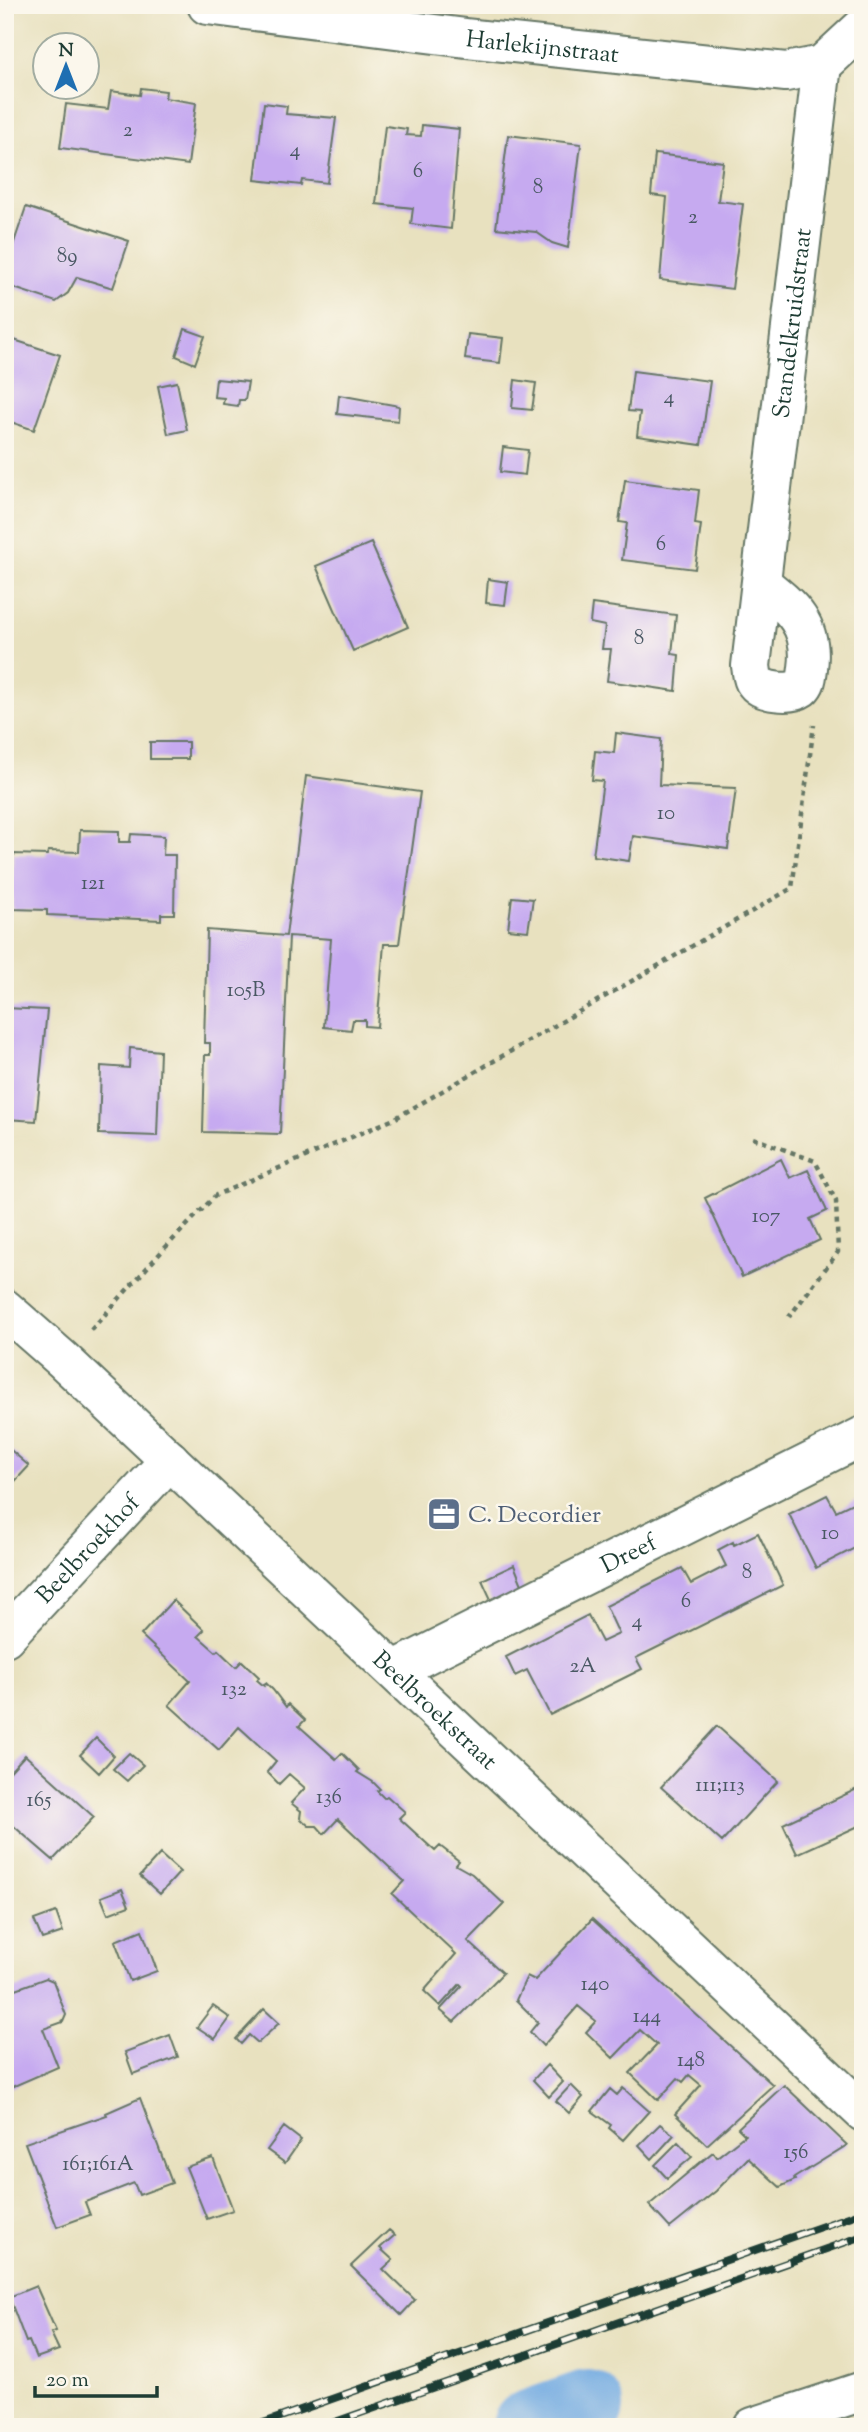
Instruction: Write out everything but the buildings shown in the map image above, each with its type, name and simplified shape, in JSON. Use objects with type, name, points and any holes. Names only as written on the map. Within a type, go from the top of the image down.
[{"type":"street","name":"Harlekijnstraat","points":[[207,5],[452,36],[786,72],[822,65]]},
{"type":"street","points":[[822,65],[863,27]]},
{"type":"street","name":"Standelkruidstraat","points":[[800,688],[788,691],[761,688],[754,681],[751,666],[822,65]]},
{"type":"street","points":[[761,583],[792,608],[808,635],[809,664],[806,681],[800,688]]},
{"type":"street","name":"Beelbroekstraat","points":[[5,1309],[395,1670],[863,2112]]},
{"type":"street","name":"Dreef","points":[[395,1670],[863,1436]]},
{"type":"street","name":"Beelbroekhof","points":[[5,1637],[170,1460]]},
{"type":"street","points":[[753,2427],[863,2391]]},
{"type":"path","points":[[62,1359],[216,1195],[394,1119],[792,888],[814,727],[800,688]]},
{"type":"path","points":[[753,1138],[815,1161],[836,1200],[838,1252],[789,1317]]},
{"type":"waterway","points":[[529,2427],[587,2407]]},
{"type":"railway","points":[[252,2427],[863,2212]]},
{"type":"railway","points":[[321,2427],[863,2236]]},
{"type":"place","name":"C. Decordier","points":[[444,1514]]}]
